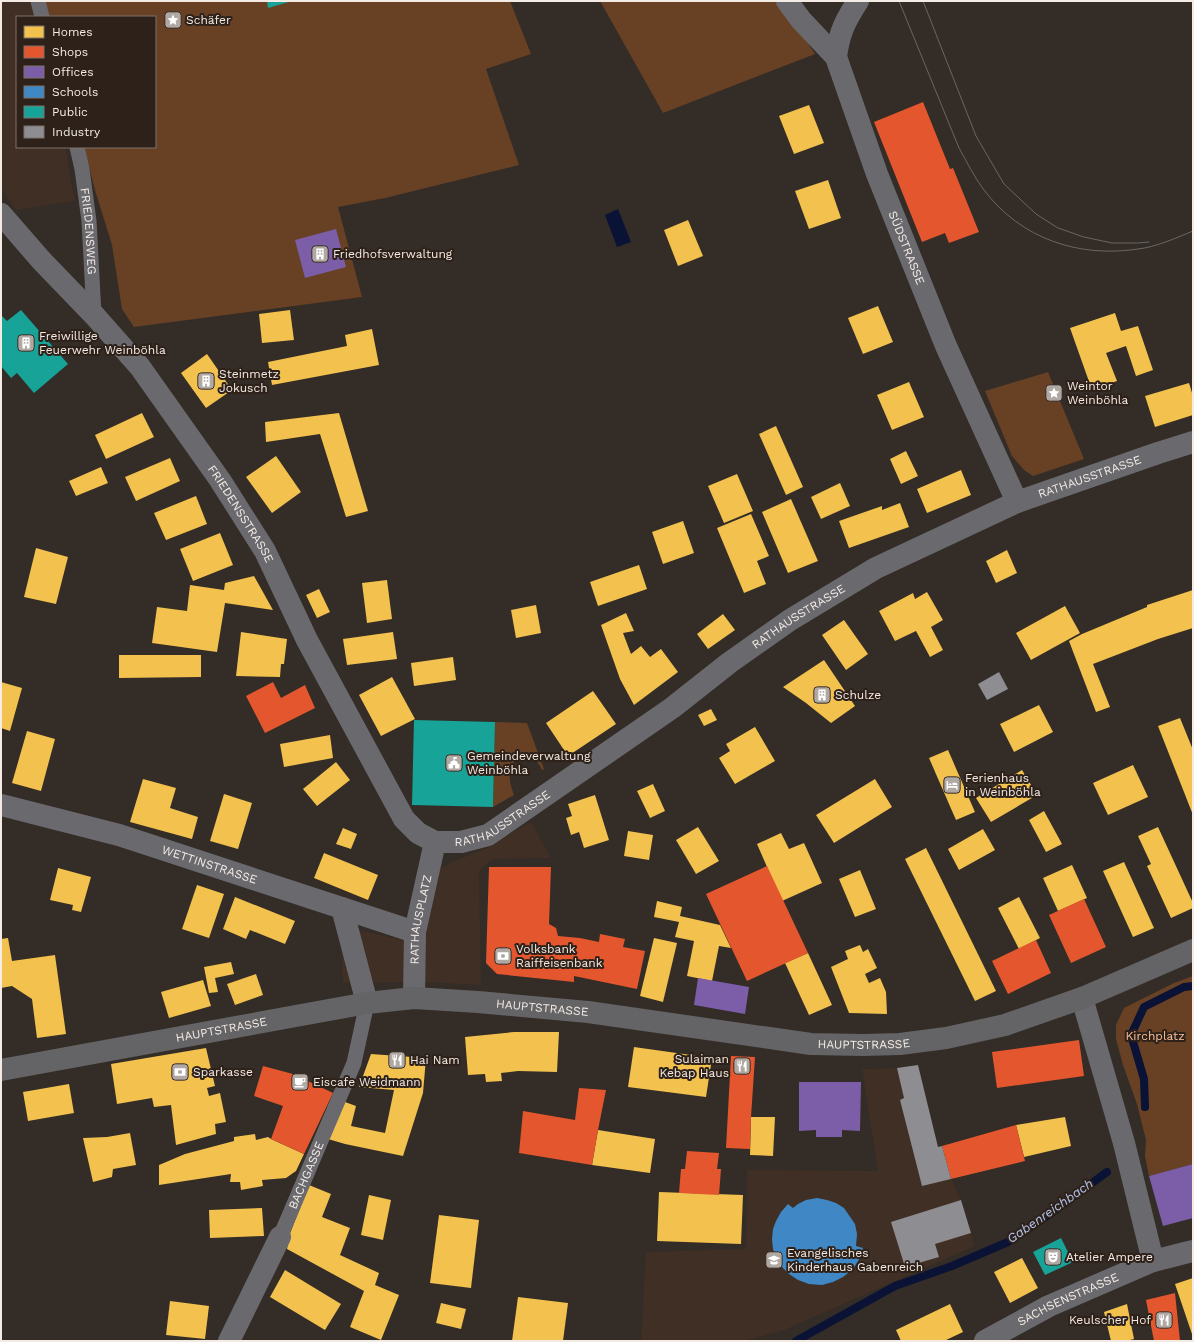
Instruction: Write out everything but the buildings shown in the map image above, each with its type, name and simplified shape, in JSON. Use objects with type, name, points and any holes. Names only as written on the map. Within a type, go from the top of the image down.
[{"type":"main road","points":[[1082,998],[1193,950]]},
{"type":"main road","name":"HAUPTSTRASSE","points":[[1,1070],[367,1004],[414,998],[588,1012],[811,1044],[863,1045],[900,1044],[964,1035],[1005,1025],[1082,998]]},
{"type":"street","name":"SÜDSTRASSE","points":[[788,1],[802,20],[836,57],[877,174],[946,346],[1017,502]]},
{"type":"street","points":[[836,57],[838,40],[846,18],[858,1]]},
{"type":"street","name":"FRIEDENSSTRASSE","points":[[1,214],[40,260],[94,315],[140,367],[220,480],[265,551],[307,640],[404,819],[418,833],[436,842]]},
{"type":"street","name":"RATHAUSSTRASSE","points":[[436,842],[461,842],[488,835],[672,708],[729,663],[790,620],[876,568],[1017,502],[1193,442]]},
{"type":"street","name":"WETTINSTRASSE","points":[[1,805],[119,836],[415,932]]},
{"type":"street","name":"RATHAUSPLATZ","points":[[414,998],[415,932],[436,842]]},
{"type":"street","points":[[342,908],[367,1004]]},
{"type":"street","points":[[1082,998],[1124,1143],[1153,1261],[1193,1251]]},
{"type":"street","name":"BACHGASSE","points":[[229,1341],[280,1237]]},
{"type":"street","name":"SACHSENSTRASSE","points":[[985,1341],[1049,1306],[1153,1261]]},
{"type":"lane","points":[[38,1],[42,16]]},
{"type":"lane","name":"FRIEDENSWEG","points":[[77,148],[82,169],[89,221],[94,315]]},
{"type":"lane","name":"BACHGASSE","points":[[280,1237],[354,1063],[367,1004]]},
{"type":"shaded area","points":[[1,1],[31,1],[36,16],[16,16],[16,148],[65,148],[75,201],[16,210],[1,189]]},
{"type":"shaded area","points":[[530,822],[551,858],[491,859],[479,872],[481,985],[423,982],[343,983],[340,925],[423,944],[438,870],[452,862],[487,848]]},
{"type":"shaded area","name":"Evangelisches Kinderhaus Gabenreich","points":[[918,1065],[938,1147],[942,1146],[951,1179],[961,1200],[975,1246],[782,1331],[743,1341],[641,1341],[646,1252],[746,1249],[747,1170],[878,1171],[862,1069],[897,1068]]},
{"type":"green space","points":[[44,1],[510,1],[531,54],[486,69],[519,165],[385,198],[338,207],[362,297],[134,327],[122,309],[112,245],[95,190],[84,148],[156,148],[156,16],[49,16]]},
{"type":"green space","points":[[600,1],[777,1],[799,29],[815,54],[663,113]]},
{"type":"green space","points":[[1048,372],[1084,459],[1033,476],[1024,470],[1012,456],[985,391]]},
{"type":"green space","points":[[495,722],[527,723],[544,769],[542,770],[534,758],[519,756],[512,766],[510,774],[514,795],[493,807]]},
{"type":"green space","name":"Kirchplatz","points":[[1193,976],[1193,1164],[1149,1176],[1145,1156],[1146,1140],[1137,1104],[1123,1065],[1116,1039],[1116,1025],[1124,1008],[1174,983]]},
{"type":"water","points":[[618,209],[631,242],[617,247],[605,215]]},
{"type":"waterway","name":"Gabenreichbach","points":[[1145,1107],[1144,1079],[1131,1035],[1144,1007],[1184,987],[1193,986]]},
{"type":"waterway","name":"Gabenreichbach","points":[[796,1341],[895,1286],[952,1266],[1008,1242],[1050,1214],[1107,1172]]},
{"type":"tram line","points":[[899,1],[959,148],[984,190],[999,207],[1015,221],[1033,233],[1053,241],[1073,247],[1094,250],[1116,251],[1145,248],[1166,242],[1193,231]]},
{"type":"tram line","points":[[923,1],[976,136],[1004,184],[1036,214],[1058,228],[1084,237],[1112,243],[1149,242]]},
{"type":"place","name":"Schäfer","points":[[173,20]]},
{"type":"place","name":"Friedhofsverwaltung","points":[[320,254]]},
{"type":"place","name":"Freiwillige Feuerwehr Weinböhla","points":[[26,343]]},
{"type":"place","name":"Steinmetz Jokusch","points":[[206,381]]},
{"type":"place","name":"Weintor Weinböhla","points":[[1054,393]]},
{"type":"place","name":"Schulze","points":[[822,695]]},
{"type":"place","name":"Gemeindeverwaltung Weinböhla","points":[[454,763]]},
{"type":"place","name":"Ferienhaus in Weinböhla","points":[[952,785]]},
{"type":"place","name":"Volksbank Raiffeisenbank","points":[[503,956]]},
{"type":"place","name":"Hai Nam","points":[[397,1060]]},
{"type":"place","name":"Sulaiman Kebap Haus","points":[[742,1066]]},
{"type":"place","name":"Sparkasse","points":[[180,1072]]},
{"type":"place","name":"Eiscafe Weidmann","points":[[300,1082]]},
{"type":"place","name":"Atelier Ampere","points":[[1053,1257]]},
{"type":"place","name":"Evangelisches Kinderhaus Gabenreich","points":[[774,1260]]},
{"type":"place","name":"Keulscher Hof","points":[[1164,1320]]}]
